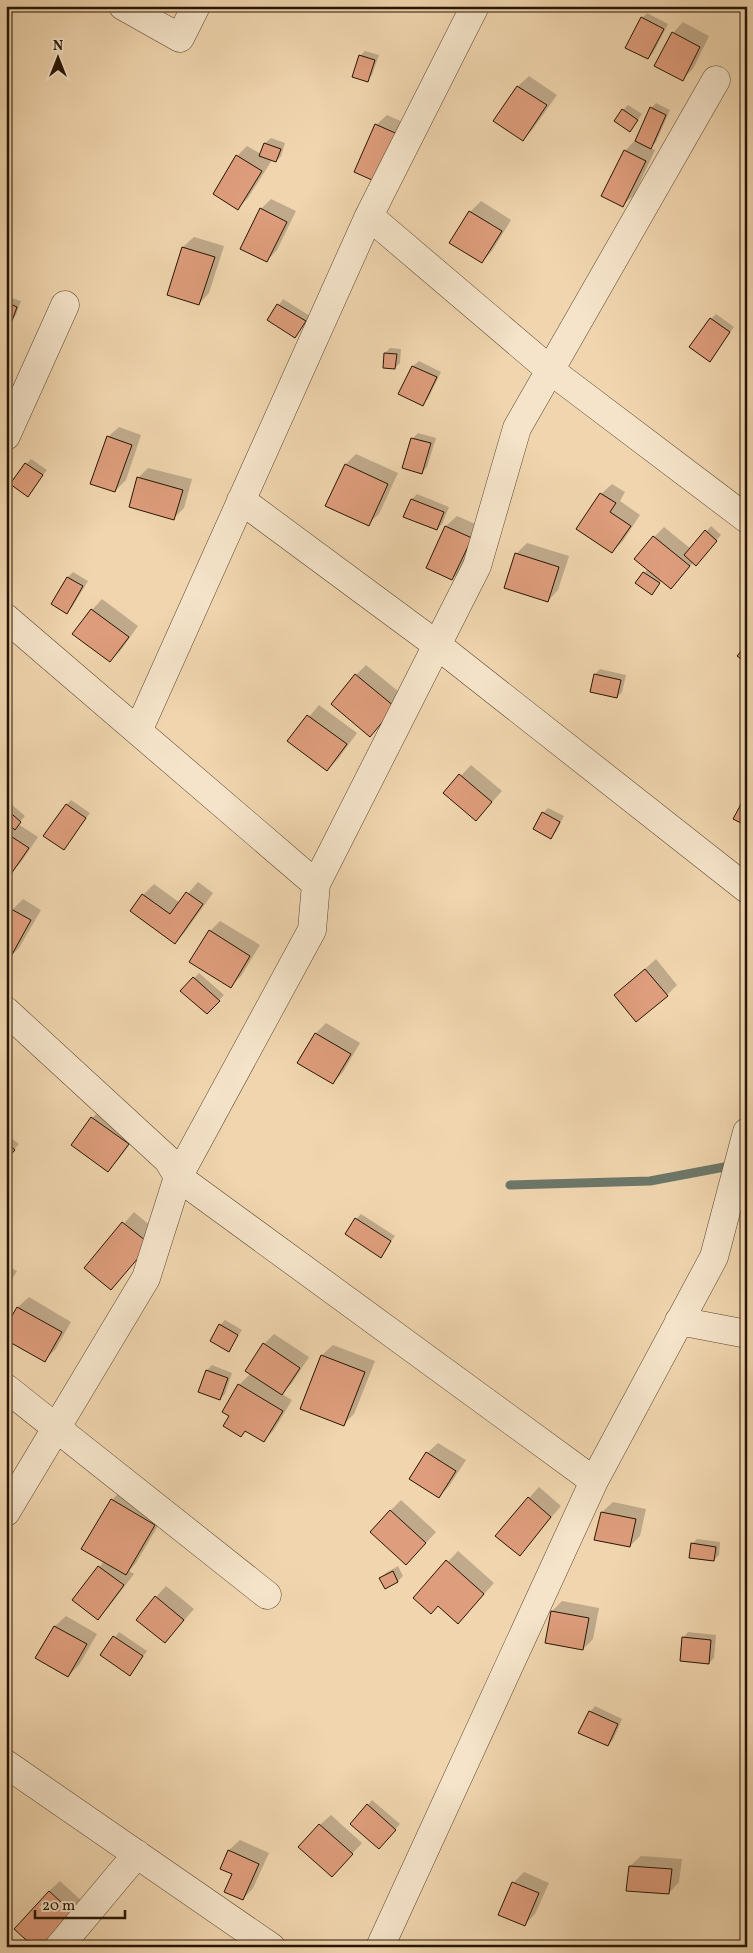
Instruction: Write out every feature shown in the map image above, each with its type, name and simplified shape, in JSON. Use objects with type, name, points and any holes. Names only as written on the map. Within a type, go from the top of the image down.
[{"type":"street","points":[[123,6],[180,38],[196,6]]},
{"type":"street","points":[[138,731],[369,216],[475,6]]},
{"type":"street","points":[[6,1512],[146,1278],[178,1177],[312,930],[316,884],[477,566],[517,428],[716,80]]},
{"type":"street","points":[[369,216],[550,370],[747,519]]},
{"type":"street","points":[[6,436],[65,305]]},
{"type":"street","points":[[242,500],[437,645],[747,889]]},
{"type":"street","points":[[6,618],[316,884]]},
{"type":"street","points":[[6,1011],[168,1160],[178,1177],[594,1481]]},
{"type":"street","points":[[380,1947],[594,1481],[714,1257],[747,1132]]},
{"type":"street","points":[[679,1322],[747,1334]]},
{"type":"street","points":[[6,1388],[267,1595]]},
{"type":"street","points":[[6,1764],[271,1947]]},
{"type":"street","points":[[59,1947],[137,1854]]},
{"type":"building","points":[[641,17],[664,29],[648,59],[625,48]]},
{"type":"building","points":[[672,32],[700,47],[683,81],[654,66]]},
{"type":"building","points":[[359,55],[375,60],[368,82],[352,77]]},
{"type":"building","points":[[517,86],[547,105],[523,141],[493,121]]},
{"type":"building","points":[[650,107],[666,115],[651,149],[635,141]]},
{"type":"building","points":[[622,109],[638,120],[630,132],[614,121]]},
{"type":"building","points":[[375,124],[402,136],[381,184],[354,172]]},
{"type":"building","points":[[264,143],[281,149],[276,162],[259,156]]},
{"type":"building","points":[[624,150],[646,161],[623,207],[601,196]]},
{"type":"building","points":[[236,155],[262,171],[238,210],[213,194]]},
{"type":"building","points":[[260,208],[287,222],[267,262],[240,249]]},
{"type":"building","points":[[469,211],[502,231],[482,263],[449,243]]},
{"type":"building","points":[[182,247],[215,257],[199,305],[167,295]]},
{"type":"building","points":[[6,302],[17,307],[12,321],[6,319]]},
{"type":"building","points":[[277,304],[306,321],[295,338],[267,320]]},
{"type":"building","points":[[710,318],[730,332],[710,362],[689,347]]},
{"type":"building","points":[[384,353],[397,354],[395,369],[383,368]]},
{"type":"building","points":[[412,366],[437,377],[423,406],[398,394]]},
{"type":"building","points":[[107,436],[132,445],[115,492],[90,484]]},
{"type":"building","points":[[411,438],[431,443],[422,474],[402,468]]},
{"type":"building","points":[[25,463],[43,475],[28,497],[10,484]]},
{"type":"building","points":[[345,464],[388,484],[369,526],[325,506]]},
{"type":"building","points":[[137,477],[183,490],[174,520],[129,507]]},
{"type":"building","points":[[600,493],[616,503],[610,512],[631,526],[612,553],[576,529]]},
{"type":"building","points":[[411,499],[444,512],[437,530],[403,517]]},
{"type":"building","points":[[445,526],[472,538],[452,580],[426,568]]},
{"type":"building","points":[[705,530],[717,541],[696,566],[684,555]]},
{"type":"building","points":[[653,536],[690,566],[671,589],[634,559]]},
{"type":"building","points":[[515,553],[559,567],[548,602],[504,588]]},
{"type":"building","points":[[643,572],[660,583],[652,595],[635,583]]},
{"type":"building","points":[[67,577],[83,586],[67,614],[51,604]]},
{"type":"building","points":[[91,609],[129,637],[110,662],[72,634]]},
{"type":"building","points":[[747,644],[747,663],[737,656]]},
{"type":"building","points":[[355,674],[395,707],[370,737],[331,704]]},
{"type":"building","points":[[594,674],[621,680],[617,698],[590,692]]},
{"type":"building","points":[[307,715],[347,744],[327,771],[287,741]]},
{"type":"building","points":[[459,774],[492,802],[476,821],[443,793]]},
{"type":"building","points":[[747,793],[747,826],[733,819]]},
{"type":"building","points":[[66,804],[86,818],[64,850],[43,836]]},
{"type":"building","points":[[6,809],[21,822],[15,830],[6,822]]},
{"type":"building","points":[[542,812],[560,822],[551,839],[533,829]]},
{"type":"building","points":[[6,833],[29,848],[11,874],[6,871]]},
{"type":"building","points":[[186,892],[203,904],[175,944],[130,911],[142,894],[170,914]]},
{"type":"building","points":[[11,909],[31,920],[9,960],[6,958],[6,918]]},
{"type":"building","points":[[209,930],[250,956],[231,988],[189,962]]},
{"type":"building","points":[[645,969],[668,996],[636,1022],[614,995]]},
{"type":"building","points":[[193,977],[220,1001],[207,1014],[180,991]]},
{"type":"building","points":[[315,1033],[351,1054],[333,1084],[297,1063]]},
{"type":"building","points":[[91,1117],[129,1144],[108,1172],[71,1145]]},
{"type":"building","points":[[6,1142],[15,1150],[6,1160]]},
{"type":"building","points":[[355,1218],[391,1241],[381,1258],[345,1234]]},
{"type":"building","points":[[122,1222],[150,1244],[111,1290],[84,1268]]},
{"type":"building","points":[[17,1307],[62,1332],[45,1362],[6,1340],[6,1326]]},
{"type":"building","points":[[219,1324],[238,1335],[229,1352],[210,1341]]},
{"type":"building","points":[[263,1343],[300,1368],[282,1395],[245,1371]]},
{"type":"building","points":[[321,1355],[365,1372],[344,1426],[300,1409]]},
{"type":"building","points":[[206,1370],[228,1378],[220,1400],[198,1392]]},
{"type":"building","points":[[238,1384],[283,1411],[264,1442],[245,1431],[241,1437],[223,1426],[229,1416],[222,1412]]},
{"type":"building","points":[[426,1452],[456,1471],[439,1498],[409,1479]]},
{"type":"building","points":[[528,1497],[551,1517],[520,1556],[495,1536]]},
{"type":"building","points":[[111,1499],[155,1525],[126,1575],[81,1549]]},
{"type":"building","points":[[390,1510],[426,1543],[406,1565],[370,1532]]},
{"type":"building","points":[[601,1512],[636,1519],[630,1547],[594,1540]]},
{"type":"building","points":[[691,1543],[716,1547],[714,1561],[689,1558]]},
{"type":"building","points":[[446,1560],[484,1594],[458,1624],[438,1606],[431,1614],[413,1598]]},
{"type":"building","points":[[98,1566],[124,1585],[98,1620],[72,1600]]},
{"type":"building","points":[[393,1571],[398,1582],[385,1589],[379,1578]]},
{"type":"building","points":[[155,1596],[184,1620],[165,1643],[136,1620]]},
{"type":"building","points":[[551,1611],[589,1618],[583,1650],[545,1643]]},
{"type":"building","points":[[54,1626],[87,1644],[68,1677],[35,1658]]},
{"type":"building","points":[[113,1636],[143,1656],[130,1676],[100,1655]]},
{"type":"building","points":[[682,1637],[711,1640],[709,1664],[680,1661]]},
{"type":"building","points":[[589,1711],[618,1724],[608,1746],[578,1733]]},
{"type":"building","points":[[367,1804],[396,1830],[379,1849],[350,1824]]},
{"type":"building","points":[[319,1824],[353,1854],[332,1877],[298,1847]]},
{"type":"building","points":[[228,1850],[259,1864],[243,1900],[224,1892],[232,1874],[220,1869]]},
{"type":"building","points":[[629,1866],[672,1869],[669,1894],[626,1891]]},
{"type":"building","points":[[512,1882],[539,1893],[525,1926],[498,1915]]},
{"type":"building","points":[[49,1891],[73,1913],[43,1947],[34,1947],[14,1929]]},
{"type":"waterway","points":[[510,1185],[650,1181],[735,1165]]}]
